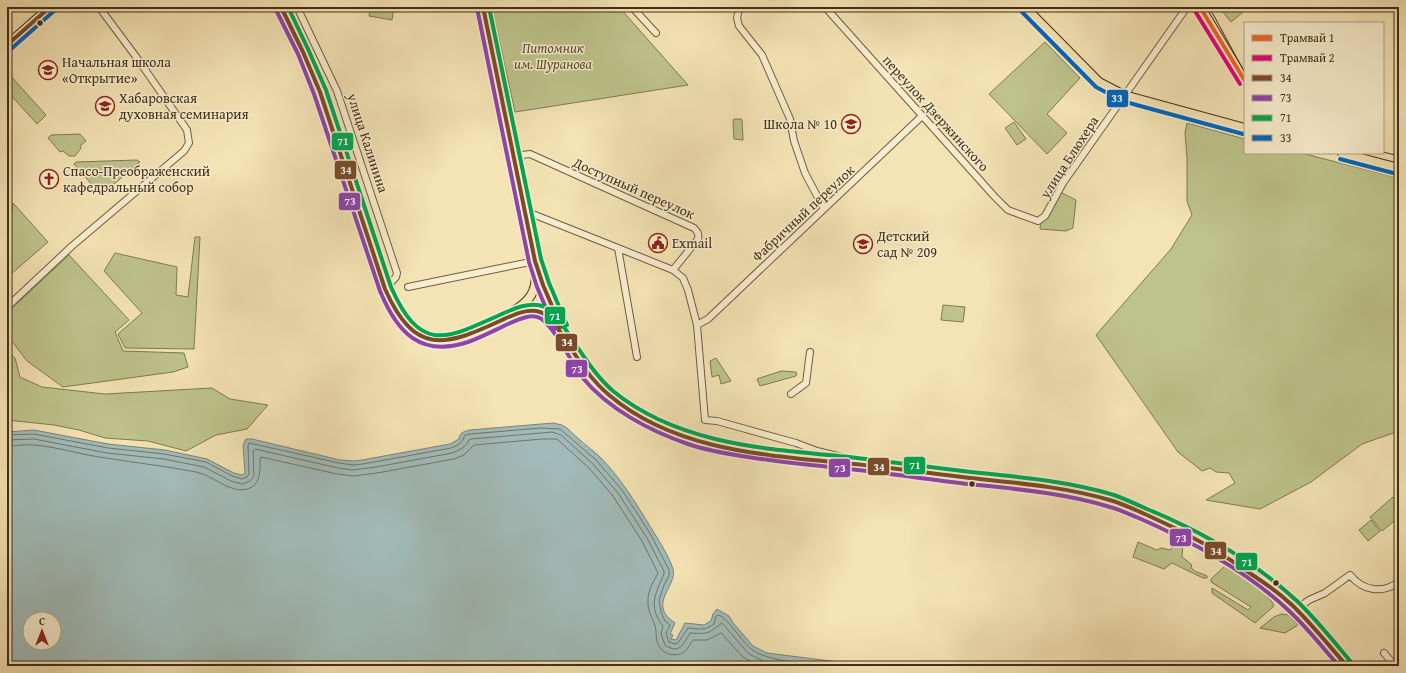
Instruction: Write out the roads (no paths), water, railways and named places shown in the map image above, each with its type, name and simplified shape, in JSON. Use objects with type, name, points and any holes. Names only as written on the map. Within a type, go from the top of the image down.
[{"type":"main road","points":[[7,45],[50,7]]},
{"type":"main road","name":"улица Калинина","points":[[281,7],[303,52],[320,92],[385,289],[398,317],[413,333],[423,339],[437,341],[456,340],[492,324]]},
{"type":"main road","points":[[483,7],[535,261],[548,297],[568,344]]},
{"type":"main road","points":[[1025,7],[1099,82],[1124,96],[1244,128]]},
{"type":"main road","points":[[1200,7],[1244,79]]},
{"type":"main road","points":[[1346,154],[1399,168]]},
{"type":"main road","points":[[492,324],[526,302],[532,294],[535,286],[535,261]]},
{"type":"main road","points":[[492,324],[522,311],[534,310],[544,313],[552,321],[589,375],[605,391],[625,406],[668,431],[696,441],[722,447],[817,461],[877,466],[1042,486],[1117,502],[1164,522],[1210,546],[1259,579],[1297,609],[1347,666]]},
{"type":"street","points":[[7,307],[72,246],[184,151],[189,143],[187,130],[99,7]]},
{"type":"street","name":"улица Калинина","points":[[297,7],[337,90],[397,273],[396,277],[385,289]]},
{"type":"street","points":[[632,7],[656,33]]},
{"type":"street","points":[[741,7],[737,18],[739,26],[762,55],[790,119],[794,141],[805,173],[824,209]]},
{"type":"street","name":"переулок Дзержинского","points":[[825,7],[994,196],[1008,210],[1038,221]]},
{"type":"street","name":"улица Блюхера","points":[[1038,221],[1045,216],[1063,183],[1187,7]]},
{"type":"street","name":"Фабричный переулок","points":[[697,325],[708,319],[922,116]]},
{"type":"street","name":"Доступный переулок","points":[[514,156],[530,154],[694,228],[698,231],[698,239],[673,270]]},
{"type":"street","points":[[525,211],[673,270],[683,278],[688,290],[697,325],[706,420],[724,423],[796,443],[817,451],[877,466]]},
{"type":"street","points":[[618,248],[637,357]]},
{"type":"street","points":[[408,287],[535,261]]},
{"type":"street","points":[[791,394],[806,383],[810,352]]},
{"type":"street","points":[[1297,609],[1309,600],[1326,593],[1350,575],[1356,583],[1374,590],[1388,589],[1399,582]]},
{"type":"street","points":[[1384,653],[1395,666]]},
{"type":"water","points":[[553,423],[567,428],[599,456],[621,481],[660,542],[673,569],[671,582],[663,602],[663,609],[667,616],[675,623],[670,634],[673,635],[671,639],[676,640],[685,623],[704,625],[711,621],[713,614],[717,609],[729,616],[753,646],[767,653],[838,662],[871,664],[877,666],[7,666],[7,432],[34,430],[108,444],[165,450],[207,459],[234,473],[242,475],[245,473],[243,445],[246,439],[252,439],[340,460],[353,461],[450,444],[459,439],[462,433],[470,430]]},
{"type":"tram line","name":"1","points":[[1200,7],[1244,79]]},
{"type":"tram line","points":[[1206,7],[1213,14],[1244,71]]},
{"type":"tram line","name":"2","points":[[1195,11],[1240,84]]},
{"type":"tram line","points":[[1384,152],[1399,156]]},
{"type":"place","name":"Начальная школа «Открытие»","points":[[48,70]]},
{"type":"place","name":"Хабаровская духовная семинария","points":[[105,106]]},
{"type":"place","name":"Школа № 10","points":[[851,124]]},
{"type":"place","name":"Спасо-Преображенский кафедральный собор","points":[[49,179]]},
{"type":"place","name":"Exmail","points":[[658,243]]},
{"type":"place","name":"Детский сад № 209","points":[[863,244]]},
{"type":"park label","name":"Питомник им. Шуранова","points":[[553,56]]}]
